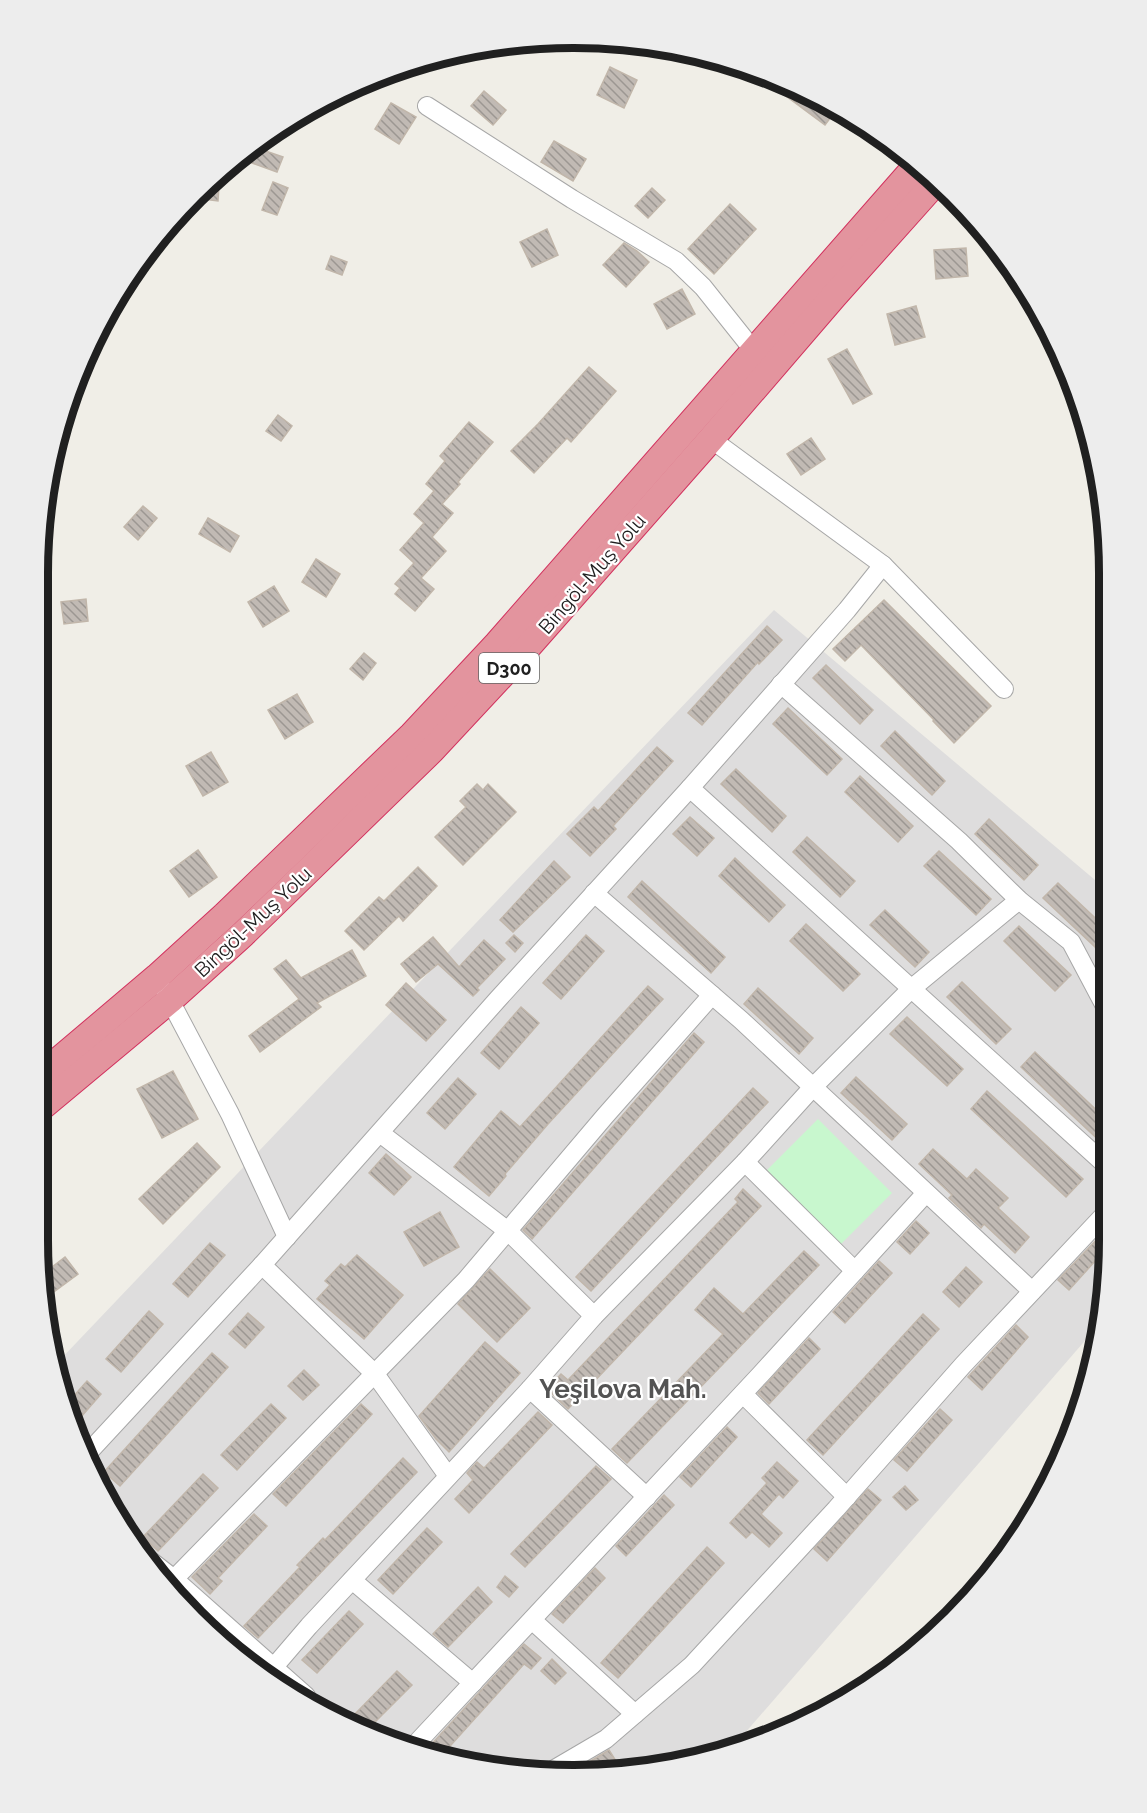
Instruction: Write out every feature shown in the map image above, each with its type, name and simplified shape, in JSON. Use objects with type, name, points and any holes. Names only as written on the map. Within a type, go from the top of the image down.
[{"type":"highway","name":"Bingöl-Muş Yolu","points":[[48,1069],[157,977],[225,915],[412,735],[497,644],[911,171]]},
{"type":"highway","name":"Bingöl-Muş Yolu","points":[[48,1102],[170,1000],[243,934],[432,750],[526,649],[930,188]]},
{"type":"street","points":[[427,106],[572,199],[662,250],[703,287],[754,351]]},
{"type":"street","points":[[711,439],[884,565],[1004,689]]},
{"type":"street","points":[[92,1449],[262,1265],[690,788],[884,565]]},
{"type":"street","points":[[781,684],[959,841],[1019,900],[1071,942],[1099,995]]},
{"type":"street","points":[[690,788],[1099,1159]]},
{"type":"street","points":[[594,893],[712,995],[813,1087],[1032,1292]]},
{"type":"street","points":[[273,1669],[309,1626],[530,1389],[594,1316],[745,1162],[813,1087],[911,989],[1019,900]]},
{"type":"street","points":[[157,977],[230,1114],[287,1237]]},
{"type":"street","points":[[174,1579],[466,1280],[605,1116],[712,995]]},
{"type":"street","points":[[380,1133],[508,1231],[594,1316]]},
{"type":"street","points":[[745,1162],[855,1271]]},
{"type":"street","points":[[418,1741],[743,1394],[926,1193]]},
{"type":"street","points":[[562,1765],[606,1738],[692,1665],[847,1497],[963,1365],[1099,1220]]},
{"type":"street","points":[[262,1265],[375,1374],[448,1476]]},
{"type":"street","points":[[530,1389],[647,1497]]},
{"type":"street","points":[[743,1394],[847,1497]]},
{"type":"street","points":[[170,1576],[259,1659]]},
{"type":"street","points":[[352,1581],[473,1683]]},
{"type":"street","points":[[532,1620],[635,1714]]},
{"type":"shaded area","points":[[774,610],[1099,883],[1099,1240],[1095,1308],[1090,1334],[741,1737],[710,1747],[642,1761],[574,1765],[505,1761],[437,1747],[405,1737],[372,1725],[311,1695],[227,1635],[178,1586],[157,1559],[118,1502],[102,1472],[76,1408],[62,1358]]},
{"type":"green space","points":[[818,1119],[892,1193],[840,1245],[766,1171]]},
{"type":"building","points":[[610,67],[637,80],[624,108],[597,95]]},
{"type":"building","points":[[775,88],[832,116],[825,125]]},
{"type":"building","points":[[484,91],[506,110],[493,125],[471,106]]},
{"type":"building","points":[[391,103],[416,117],[399,144],[375,129]]},
{"type":"building","points":[[554,141],[586,159],[573,181],[541,162]]},
{"type":"building","points":[[263,150],[283,157],[277,172],[249,162]]},
{"type":"building","points":[[273,182],[288,188],[277,215],[262,210]]},
{"type":"building","points":[[219,186],[218,201],[205,199]]},
{"type":"building","points":[[652,188],[665,200],[648,218],[635,206]]},
{"type":"building","points":[[730,204],[756,229],[714,274],[688,249]]},
{"type":"building","points":[[547,229],[558,255],[532,267],[520,242]]},
{"type":"building","points":[[624,243],[649,262],[626,287],[603,265]]},
{"type":"building","points":[[966,248],[968,276],[936,279],[934,250]]},
{"type":"building","points":[[331,256],[347,262],[342,275],[326,269]]},
{"type":"building","points":[[682,289],[695,314],[667,329],[654,304]]},
{"type":"building","points":[[916,306],[925,337],[895,345],[887,314]]},
{"type":"building","points":[[847,349],[872,394],[853,404],[828,359]]},
{"type":"building","points":[[589,367],[616,391],[571,442],[567,438],[534,473],[511,451]]},
{"type":"building","points":[[278,415],[292,426],[281,441],[266,431]]},
{"type":"building","points":[[469,422],[493,442],[442,504],[453,513],[432,537],[446,551],[421,578],[434,589],[415,611],[395,594],[400,588],[395,584],[414,563],[400,550],[424,523],[414,514],[434,491],[426,484],[445,461],[440,456]]},
{"type":"building","points":[[811,438],[825,459],[801,475],[787,454]]},
{"type":"building","points":[[143,506],[157,518],[138,540],[124,527]]},
{"type":"building","points":[[208,518],[239,536],[230,552],[199,534]]},
{"type":"building","points":[[316,559],[340,574],[326,597],[302,582]]},
{"type":"building","points":[[274,586],[289,611],[263,627],[248,602]]},
{"type":"building","points":[[86,599],[88,621],[64,624],[61,602]]},
{"type":"building","points":[[884,600],[991,706],[954,743],[861,645],[845,661],[833,649]]},
{"type":"building","points":[[767,626],[782,640],[759,664],[758,662],[702,725],[688,713]]},
{"type":"building","points":[[364,653],[376,663],[363,680],[350,669]]},
{"type":"building","points":[[826,665],[873,710],[860,724],[813,678]]},
{"type":"building","points":[[297,694],[313,722],[285,739],[268,710]]},
{"type":"building","points":[[788,708],[842,759],[827,775],[773,724]]},
{"type":"building","points":[[895,731],[945,781],[932,795],[881,746]]},
{"type":"building","points":[[657,747],[673,761],[613,826],[616,829],[590,856],[567,834],[594,807],[598,811]]},
{"type":"building","points":[[211,752],[228,782],[203,796],[186,766]]},
{"type":"building","points":[[736,769],[786,816],[772,832],[721,784]]},
{"type":"building","points":[[860,776],[913,826],[898,842],[845,792]]},
{"type":"building","points":[[477,784],[483,790],[488,784],[516,812],[463,865],[435,837],[466,807],[460,801]]},
{"type":"building","points":[[690,817],[714,838],[697,856],[673,834]]},
{"type":"building","points":[[989,819],[1038,865],[1024,880],[975,834]]},
{"type":"building","points":[[807,837],[855,881],[840,897],[793,852]]},
{"type":"building","points":[[198,850],[217,877],[189,897],[170,871]]},
{"type":"building","points":[[939,851],[991,899],[976,915],[924,866]]},
{"type":"building","points":[[735,858],[785,905],[769,922],[719,876]]},
{"type":"building","points":[[554,861],[570,877],[513,932],[500,920]]},
{"type":"building","points":[[418,867],[437,886],[403,921],[399,916],[364,950],[345,931],[379,897],[384,901]]},
{"type":"building","points":[[642,881],[725,957],[711,973],[628,897]]},
{"type":"building","points":[[1058,883],[1099,921],[1099,956],[1095,947],[1043,898]]},
{"type":"building","points":[[885,910],[929,952],[915,967],[870,925]]},
{"type":"building","points":[[806,924],[860,974],[843,991],[790,941]]},
{"type":"building","points":[[1019,926],[1071,975],[1055,991],[1004,941]]},
{"type":"building","points":[[514,935],[523,943],[515,952],[506,943]]},
{"type":"building","points":[[586,935],[604,951],[561,999],[543,983]]},
{"type":"building","points":[[433,937],[459,967],[484,940],[505,959],[477,988],[479,990],[473,996],[438,964],[416,982],[401,964]]},
{"type":"building","points":[[352,950],[366,976],[317,1003],[321,1007],[260,1052],[249,1036],[299,999],[274,969],[286,960],[301,978]]},
{"type":"building","points":[[962,982],[1011,1029],[996,1044],[947,997]]},
{"type":"building","points":[[406,983],[446,1020],[426,1041],[386,1005]]},
{"type":"building","points":[[648,986],[663,999],[548,1124],[489,1196],[454,1167],[501,1111],[520,1127]]},
{"type":"building","points":[[758,988],[813,1038],[799,1054],[744,1004]]},
{"type":"building","points":[[521,1007],[539,1023],[499,1069],[481,1053]]},
{"type":"building","points":[[907,1017],[963,1069],[947,1086],[890,1034]]},
{"type":"building","points":[[694,1033],[704,1042],[532,1239],[523,1230]]},
{"type":"building","points":[[1035,1052],[1099,1112],[1099,1140],[1021,1067]]},
{"type":"building","points":[[173,1071],[198,1119],[162,1138],[137,1089]]},
{"type":"building","points":[[856,1077],[907,1124],[892,1140],[841,1093]]},
{"type":"building","points":[[458,1078],[476,1094],[445,1129],[427,1113]]},
{"type":"building","points":[[753,1088],[768,1102],[591,1291],[576,1277]]},
{"type":"building","points":[[987,1091],[1083,1179],[1066,1197],[971,1109]]},
{"type":"building","points":[[197,1143],[220,1167],[163,1224],[139,1199]]},
{"type":"building","points":[[933,1149],[967,1179],[976,1169],[1008,1198],[998,1208],[1029,1237],[1015,1253],[984,1224],[981,1228],[949,1198],[952,1195],[919,1164]]},
{"type":"building","points":[[386,1154],[411,1177],[394,1195],[369,1173]]},
{"type":"building","points":[[743,1189],[761,1206],[568,1409],[547,1389],[561,1374],[568,1380],[738,1202],[735,1199]]},
{"type":"building","points":[[440,1212],[459,1247],[424,1266],[404,1232]]},
{"type":"building","points":[[916,1221],[929,1233],[910,1254],[897,1242]]},
{"type":"building","points":[[1099,1237],[1098,1257],[1069,1290],[1058,1280]]},
{"type":"building","points":[[210,1243],[225,1255],[188,1297],[173,1284]]},
{"type":"building","points":[[804,1251],[819,1265],[627,1463],[612,1449],[723,1334],[695,1310],[714,1288],[743,1314]]},
{"type":"building","points":[[357,1255],[403,1295],[364,1339],[317,1299],[330,1285],[325,1281],[341,1264],[345,1267]]},
{"type":"building","points":[[65,1257],[78,1274],[51,1294],[49,1269]]},
{"type":"building","points":[[879,1261],[892,1273],[845,1323],[833,1312]]},
{"type":"building","points":[[966,1267],[982,1282],[959,1307],[943,1292]]},
{"type":"building","points":[[490,1269],[530,1308],[497,1342],[458,1304]]},
{"type":"building","points":[[149,1311],[163,1324],[121,1372],[106,1359]]},
{"type":"building","points":[[248,1313],[264,1327],[245,1348],[229,1334]]},
{"type":"building","points":[[923,1314],[939,1329],[823,1455],[807,1440]]},
{"type":"building","points":[[1016,1325],[1028,1337],[982,1390],[968,1377]]},
{"type":"building","points":[[809,1338],[820,1349],[769,1404],[758,1393]]},
{"type":"building","points":[[485,1342],[520,1373],[449,1452],[419,1416]]},
{"type":"building","points":[[212,1353],[228,1367],[120,1486],[104,1472]]},
{"type":"building","points":[[304,1370],[319,1385],[303,1400],[288,1386]]},
{"type":"building","points":[[87,1381],[101,1394],[80,1418],[73,1397]]},
{"type":"building","points":[[271,1404],[286,1418],[237,1470],[221,1455]]},
{"type":"building","points":[[361,1404],[372,1414],[286,1506],[273,1494]]},
{"type":"building","points":[[940,1409],[952,1420],[907,1471],[894,1460]]},
{"type":"building","points":[[538,1412],[552,1425],[469,1513],[455,1499],[473,1480],[467,1473],[477,1462],[484,1468]]},
{"type":"building","points":[[727,1427],[737,1437],[691,1487],[680,1477]]},
{"type":"building","points":[[403,1458],[417,1472],[258,1638],[244,1626],[300,1567],[297,1565],[323,1538],[325,1540]]},
{"type":"building","points":[[777,1462],[798,1481],[783,1498],[779,1494],[761,1514],[782,1533],[769,1547],[752,1532],[746,1538],[730,1523],[767,1483],[762,1478]]},
{"type":"building","points":[[596,1466],[611,1479],[525,1567],[511,1554]]},
{"type":"building","points":[[203,1474],[218,1488],[158,1551],[143,1537]]},
{"type":"building","points":[[905,1486],[918,1500],[906,1510],[893,1497]]},
{"type":"building","points":[[868,1489],[881,1500],[827,1561],[814,1549]]},
{"type":"building","points":[[664,1495],[674,1505],[626,1556],[616,1546]]},
{"type":"building","points":[[254,1514],[267,1526],[218,1578],[222,1581],[210,1594],[192,1577]]},
{"type":"building","points":[[427,1528],[442,1542],[393,1594],[378,1580]]},
{"type":"building","points":[[707,1547],[724,1563],[618,1678],[601,1663]]},
{"type":"building","points":[[595,1568],[605,1578],[563,1623],[552,1614]]},
{"type":"building","points":[[505,1576],[518,1587],[509,1597],[497,1587]]},
{"type":"building","points":[[478,1587],[492,1602],[448,1647],[433,1634]]},
{"type":"building","points":[[349,1611],[363,1624],[317,1673],[302,1660]]},
{"type":"building","points":[[524,1644],[541,1658],[531,1669],[524,1664],[447,1749],[431,1745]]},
{"type":"building","points":[[552,1659],[566,1673],[555,1684],[541,1671]]},
{"type":"building","points":[[397,1671],[412,1685],[372,1725],[355,1714]]},
{"type":"building","points":[[609,1750],[617,1763],[608,1764],[585,1765]]},
{"type":"district","name":"Yeşilova Mah.","points":[[623,1389]]}]
